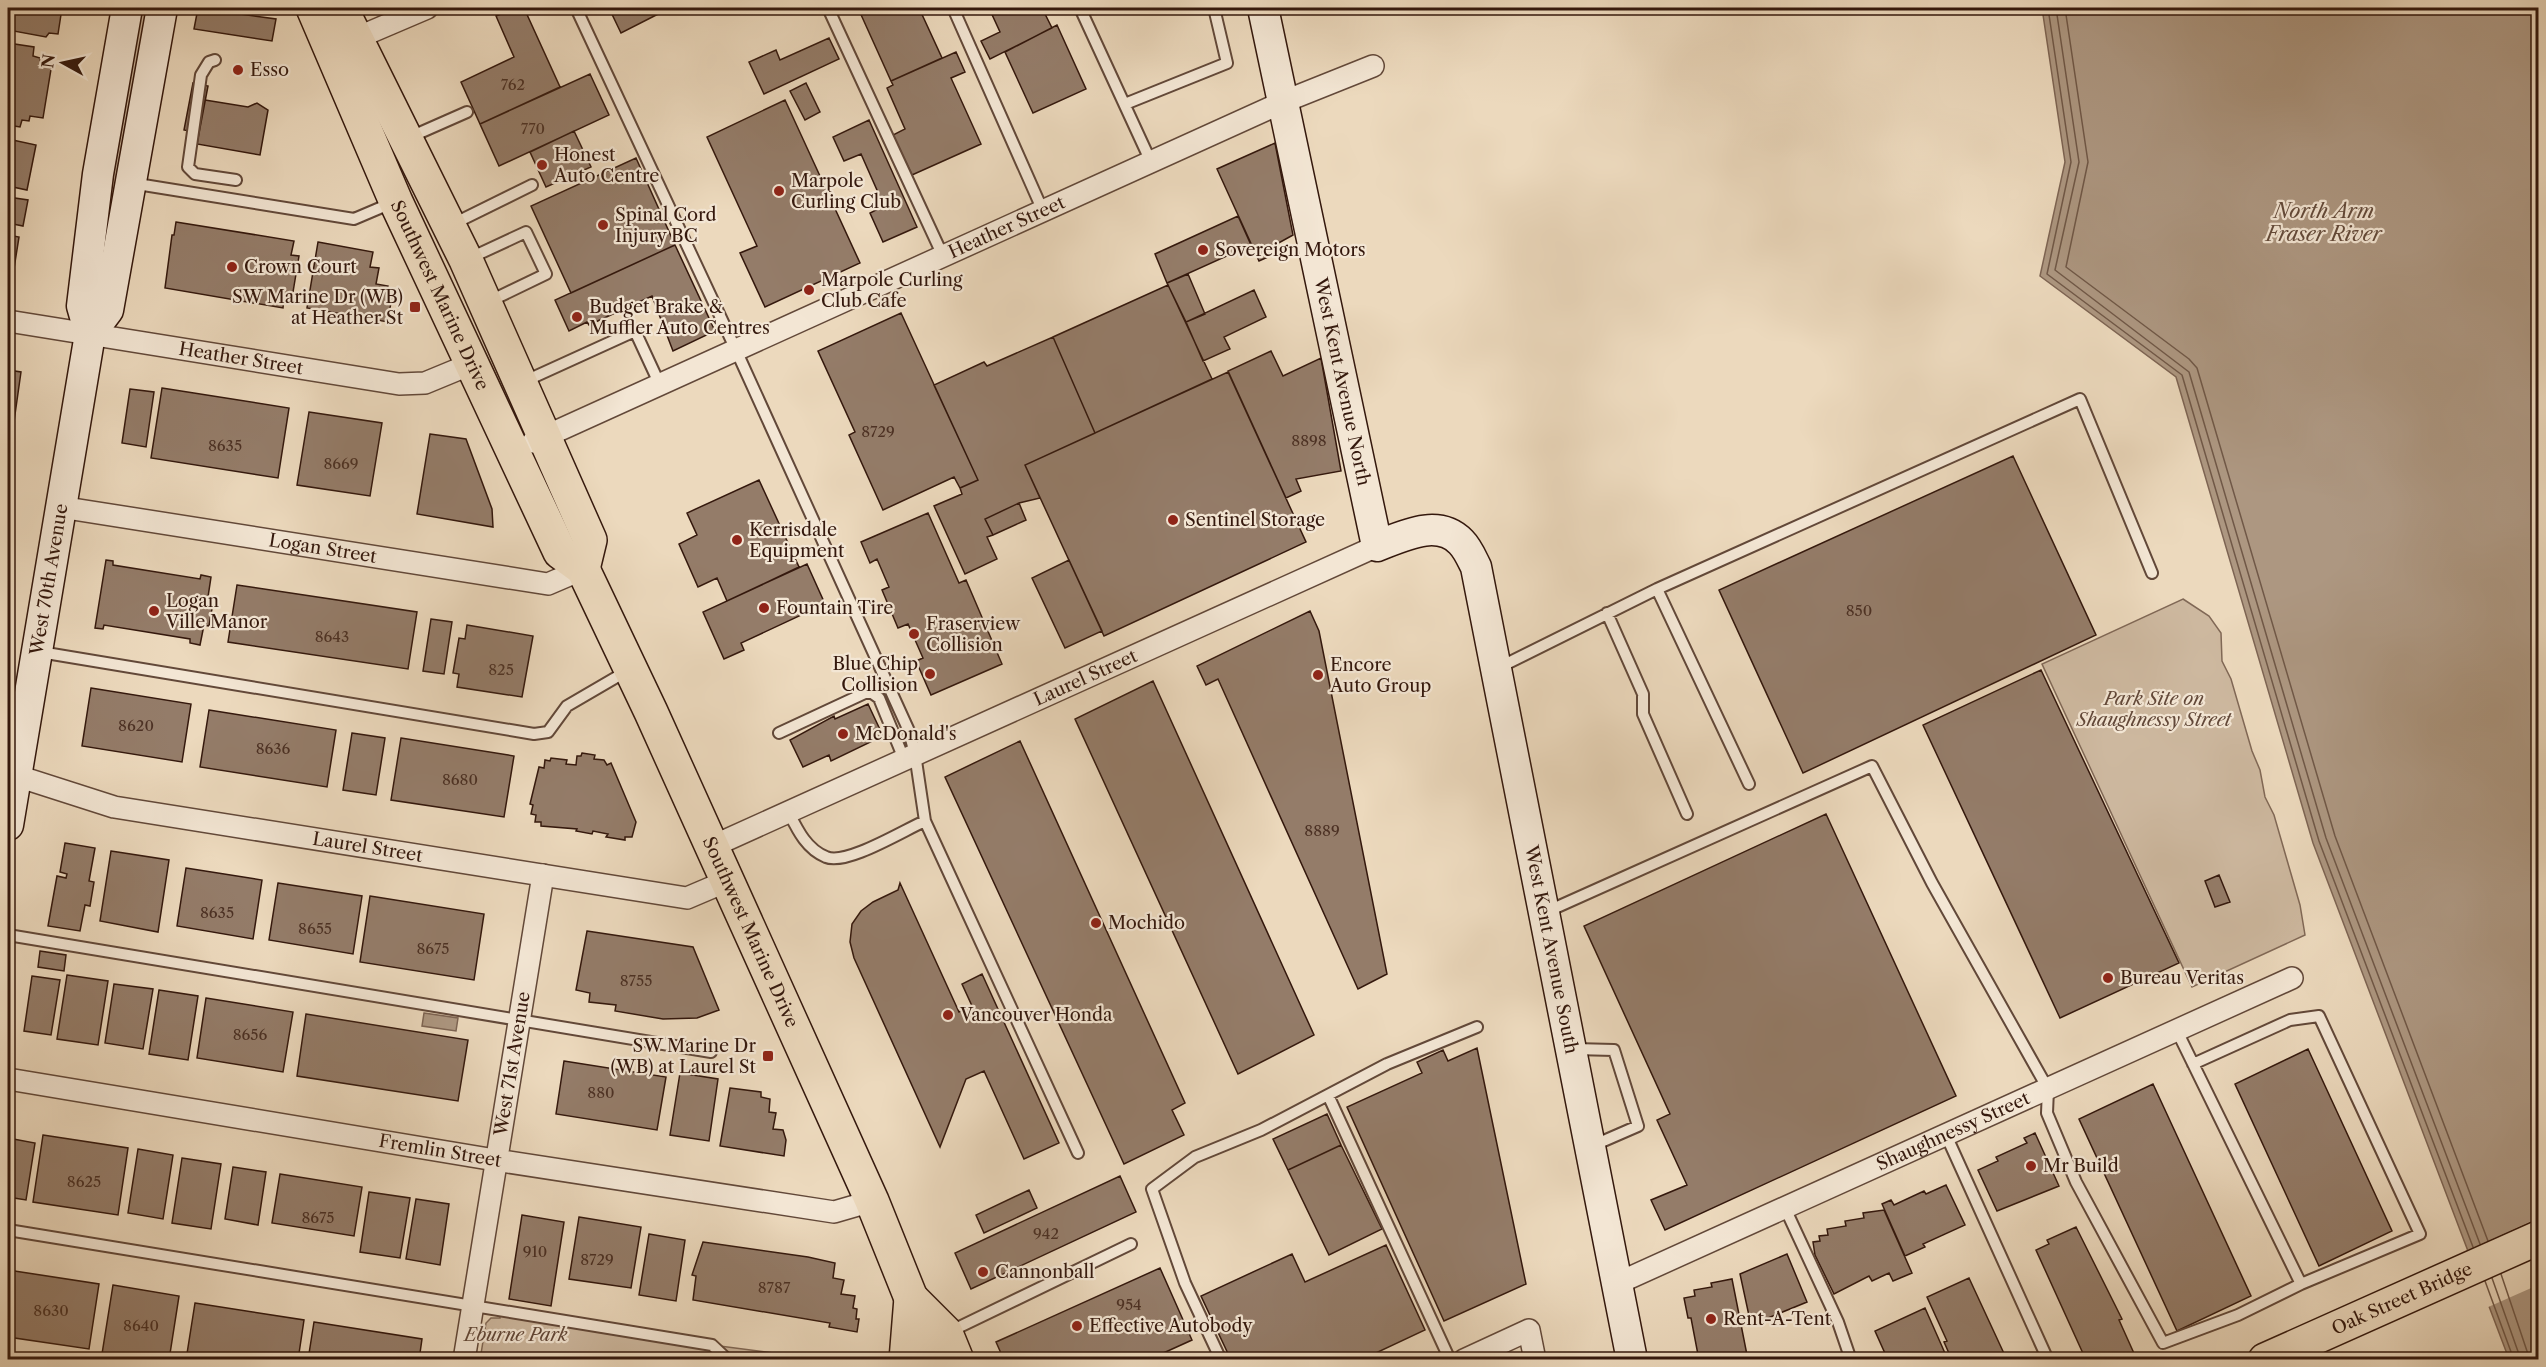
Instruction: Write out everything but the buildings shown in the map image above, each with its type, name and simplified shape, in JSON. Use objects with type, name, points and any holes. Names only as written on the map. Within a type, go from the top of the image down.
[{"type":"main road","name":"Southwest Marine Drive","points":[[313,8],[343,44],[405,140],[466,260],[590,540],[583,569]]},
{"type":"main road","name":"Southwest Marine Drive","points":[[341,8],[343,44],[396,202],[560,552],[583,569],[727,881],[872,1201],[912,1298],[926,1359]]},
{"type":"main road","name":"Oak Street Bridge","points":[[2265,1359],[2538,1238]]},
{"type":"main road","name":"Oak Street Bridge","points":[[2318,1359],[2538,1262]]},
{"type":"main road","name":"Southwest Marine Drive","points":[[912,1298],[951,1346]]},
{"type":"main road","points":[[906,1359],[912,1298]]},
{"type":"street","name":"West 70th Avenue","points":[[8,825],[12,774],[36,652],[90,334],[82,306],[98,174],[127,8]]},
{"type":"street","name":"West 70th Avenue","points":[[90,334],[108,310],[162,8]]},
{"type":"street","points":[[343,44],[427,8]]},
{"type":"street","name":"West Kent Avenue North","points":[[1263,8],[1377,546]]},
{"type":"street","name":"Heather Street","points":[[512,451],[1283,102],[1373,66]]},
{"type":"street","name":"Heather Street","points":[[8,321],[399,384],[425,383],[471,364]]},
{"type":"street","name":"Logan Street","points":[[60,507],[548,584],[583,569]]},
{"type":"street","name":"Laurel Street","points":[[711,847],[1377,546],[1410,533],[1430,530],[1446,531],[1462,543]]},
{"type":"street","name":"West Kent Avenue South","points":[[1462,543],[1476,567],[1632,1359]]},
{"type":"street","name":"Laurel Street","points":[[12,774],[114,807],[687,898],[727,881]]},
{"type":"street","name":"West 71st Avenue","points":[[464,1359],[543,875]]},
{"type":"street","name":"Shaughnessy Street","points":[[1616,1284],[2292,978]]},
{"type":"street","name":"Fremlin Street","points":[[8,1079],[495,1160],[834,1212],[872,1201]]},
{"type":"street","points":[[1464,1359],[1529,1330],[1535,1359]]},
{"type":"lane","points":[[576,8],[736,350],[909,731],[910,756],[924,821],[1078,1153]]},
{"type":"lane","points":[[828,8],[943,256]]},
{"type":"lane","points":[[952,8],[1043,211]]},
{"type":"lane","points":[[1080,8],[1151,162]]},
{"type":"lane","points":[[1125,104],[1227,63],[1214,8]]},
{"type":"lane","points":[[215,60],[204,68],[201,75],[188,167],[195,174],[236,180]]},
{"type":"lane","points":[[405,140],[467,112]]},
{"type":"lane","points":[[131,183],[354,219],[396,202]]},
{"type":"lane","points":[[448,226],[532,185]]},
{"type":"lane","points":[[466,260],[526,232],[546,274],[485,303]]},
{"type":"lane","points":[[520,384],[635,331],[660,385]]},
{"type":"lane","points":[[1495,670],[1658,589],[2080,399],[2152,573]]},
{"type":"lane","points":[[1658,589],[1749,784]]},
{"type":"lane","points":[[1607,613],[1643,694],[1643,714],[1687,814]]},
{"type":"lane","points":[[36,652],[534,734],[548,732],[567,706],[630,670]]},
{"type":"lane","points":[[779,733],[865,693],[872,693],[879,698],[910,756]]},
{"type":"lane","points":[[1543,913],[1872,765],[1932,883],[2048,1089],[2047,1113],[2076,1182],[2163,1343],[2238,1315],[2301,1284],[2420,1234],[2319,1016],[2290,1020],[2193,1064]]},
{"type":"lane","points":[[788,811],[806,842],[827,858],[845,858],[924,821]]},
{"type":"lane","points":[[8,935],[711,1052]]},
{"type":"lane","points":[[1221,1359],[1185,1283],[1152,1189],[1195,1157],[1261,1130],[1387,1064],[1477,1027]]},
{"type":"lane","points":[[2177,1031],[2301,1284]]},
{"type":"lane","points":[[1570,1049],[1614,1050],[1638,1126],[1589,1147]]},
{"type":"lane","points":[[1328,1095],[1450,1359]]},
{"type":"lane","points":[[1946,1135],[2048,1359]]},
{"type":"lane","points":[[1785,1208],[1838,1322],[1851,1359]]},
{"type":"lane","points":[[8,1230],[712,1345],[728,1359]]},
{"type":"lane","points":[[951,1346],[1131,1244]]},
{"type":"green space","points":[[138,8],[150,8],[96,302],[108,186]]},
{"type":"green space","name":"Park Site on Shaughnessy Street","points":[[2183,599],[2209,616],[2221,633],[2222,661],[2231,679],[2252,751],[2260,770],[2265,797],[2274,815],[2300,905],[2305,935],[2192,987],[2042,664]]},
{"type":"green space","name":"Eburne Park","points":[[500,1308],[712,1345],[820,1359],[480,1360],[486,1323],[491,1318],[500,1318]]},
{"type":"water","name":"North Arm Fraser River","points":[[2042,8],[2538,8],[2538,1359],[2509,1359],[2313,843],[2176,377],[2040,276],[2065,162]]},
{"type":"water","points":[[424,1013],[458,1018],[456,1031],[422,1026]]},
{"type":"pier","points":[[2538,1218],[2538,1285],[2486,1308],[2465,1251]]},
{"type":"place","name":"Esso","points":[[238,70]]},
{"type":"place","name":"Honest Auto Centre","points":[[542,165]]},
{"type":"place","name":"Marpole Curling Club","points":[[779,191]]},
{"type":"place","name":"Spinal Cord Injury BC","points":[[603,225]]},
{"type":"place","name":"Sovereign Motors","points":[[1203,250]]},
{"type":"place","name":"Crown Court","points":[[232,267]]},
{"type":"place","name":"Marpole Curling Club Cafe","points":[[809,290]]},
{"type":"place","name":"SW Marine Dr (WB) at Heather St","points":[[415,307]]},
{"type":"place","name":"Budget Brake & Muffler Auto Centres","points":[[577,317]]},
{"type":"place","name":"Sentinel Storage","points":[[1173,520]]},
{"type":"place","name":"Kerrisdale Equipment","points":[[737,540]]},
{"type":"place","name":"Fountain Tire","points":[[764,608]]},
{"type":"place","name":"Logan Ville Manor","points":[[154,611]]},
{"type":"place","name":"Fraserview Collision","points":[[914,634]]},
{"type":"place","name":"Blue Chip Collision","points":[[930,674]]},
{"type":"place","name":"Encore Auto Group","points":[[1318,675]]},
{"type":"place","name":"McDonald's","points":[[843,734]]},
{"type":"place","name":"Mochido","points":[[1096,923]]},
{"type":"place","name":"Bureau Veritas","points":[[2108,978]]},
{"type":"place","name":"Vancouver Honda","points":[[948,1015]]},
{"type":"place","name":"SW Marine Dr (WB) at Laurel St","points":[[768,1056]]},
{"type":"place","name":"Mr Build","points":[[2031,1166]]},
{"type":"place","name":"Cannonball","points":[[983,1272]]},
{"type":"place","name":"Rent-A-Tent","points":[[1711,1319]]},
{"type":"place","name":"Effective Autobody","points":[[1077,1326]]}]
